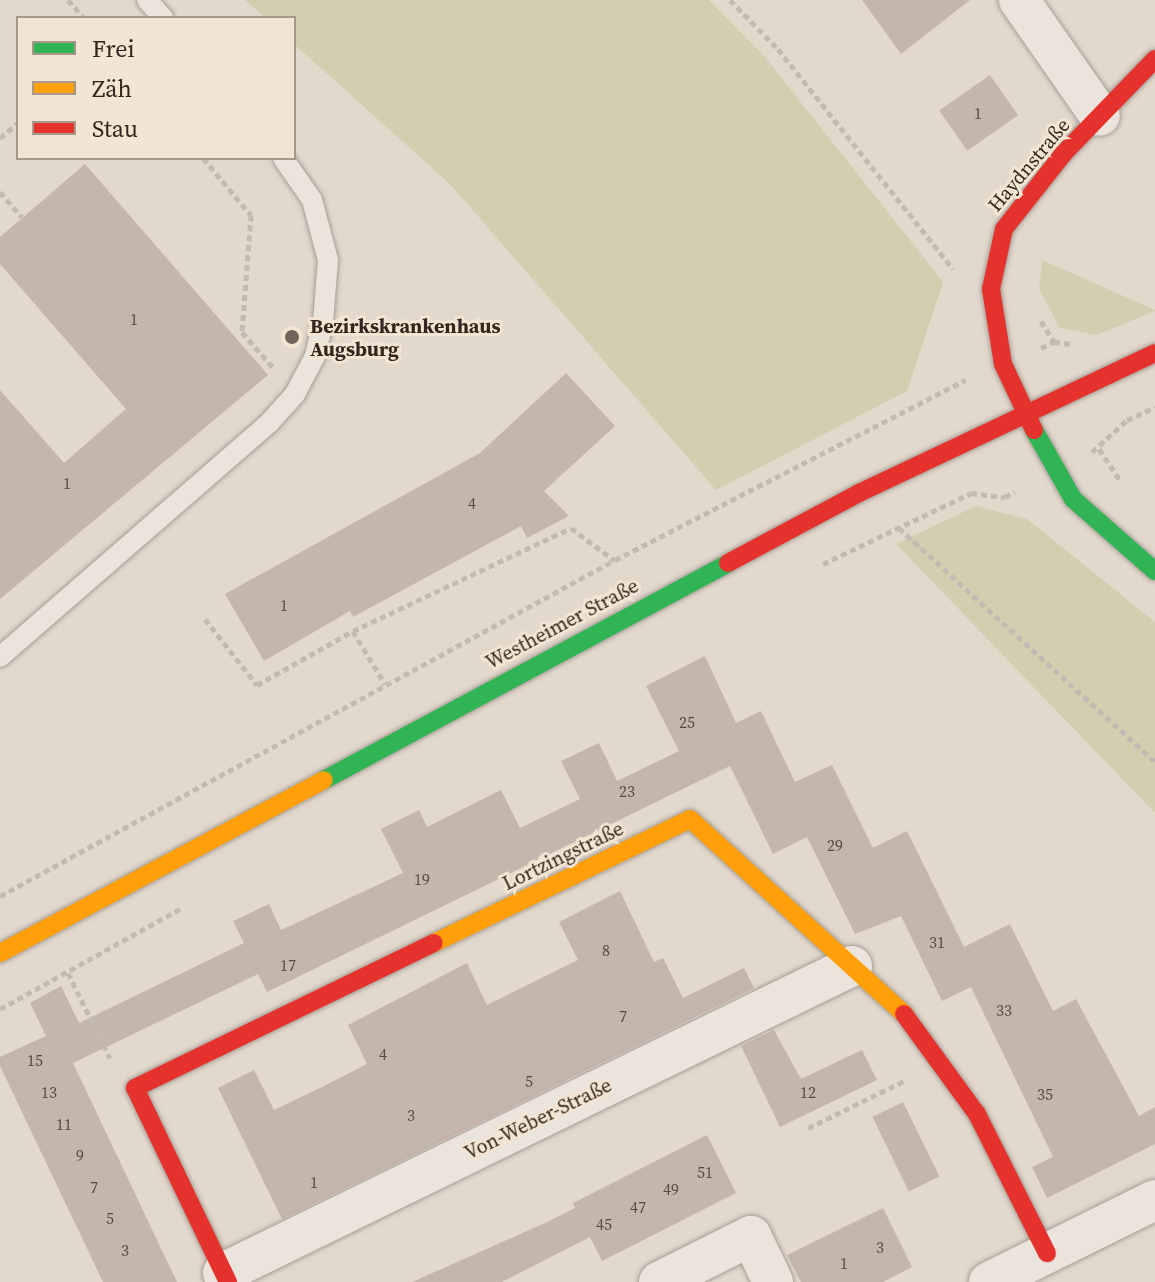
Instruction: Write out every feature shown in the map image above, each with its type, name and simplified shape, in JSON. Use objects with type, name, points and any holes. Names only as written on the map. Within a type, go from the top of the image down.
[{"type":"street","points":[[1019,0],[1100,116]]},
{"type":"street","name":"Haydnstraße","points":[[1155,59],[1100,116],[1004,229],[991,289],[1003,364],[1024,416],[1073,499],[1155,571]]},
{"type":"street","name":"Westheimer Straße","points":[[0,953],[817,515],[1155,353]]},
{"type":"street","name":"Lortzingstraße","points":[[135,1088],[690,819],[899,1008],[944,1061],[977,1114],[1047,1253]]},
{"type":"street","name":"Von-Weber-Straße","points":[[225,1277],[852,966]]},
{"type":"street","points":[[135,1088],[225,1277]]},
{"type":"street","points":[[989,1282],[1155,1200]]},
{"type":"street","points":[[659,1282],[751,1236],[773,1282]]},
{"type":"lane","points":[[147,0],[161,16]]},
{"type":"lane","points":[[0,657],[270,422],[295,394],[315,356],[323,322],[328,260],[312,200],[284,160]]},
{"type":"path","points":[[68,0],[82,16]]},
{"type":"path","points":[[730,0],[778,49],[959,277]]},
{"type":"path","points":[[0,138],[16,125]]},
{"type":"path","points":[[205,160],[251,215],[242,332],[284,380]]},
{"type":"path","points":[[0,192],[22,217]]},
{"type":"path","points":[[0,896],[615,560],[964,380]]},
{"type":"path","points":[[1127,420],[1155,407]]},
{"type":"path","points":[[1099,449],[1133,493]]},
{"type":"path","points":[[899,527],[1155,762]]},
{"type":"path","points":[[205,619],[257,685],[353,631],[571,528],[615,560]]},
{"type":"path","points":[[353,631],[385,684]]},
{"type":"path","points":[[68,973],[120,1078],[135,1088]]},
{"type":"path","points":[[808,1128],[944,1061]]},
{"type":"shaded area","points":[[245,0],[709,0],[765,57],[943,282],[907,391],[716,490],[451,185],[296,46],[296,16],[263,16]]},
{"type":"shaded area","points":[[1042,260],[1155,311],[1096,335],[1060,328],[1039,289]]},
{"type":"shaded area","points":[[976,506],[1027,519],[1155,622],[1155,813],[896,544]]},
{"type":"building","points":[[862,0],[970,0],[901,54]]},
{"type":"building","points":[[990,75],[1018,115],[967,151],[939,111]]},
{"type":"building","points":[[85,164],[268,375],[0,599],[0,390],[64,463],[126,409],[0,264],[0,237]]},
{"type":"building","points":[[566,373],[615,426],[544,491],[569,516],[527,538],[521,526],[353,617],[350,611],[264,661],[225,594],[480,453]]},
{"type":"building","points":[[705,656],[736,723],[761,711],[795,782],[832,765],[873,848],[907,831],[964,947],[1010,924],[1053,1011],[1076,999],[1139,1116],[1155,1107],[1155,1144],[1047,1198],[1032,1167],[1053,1157],[971,987],[942,1001],[901,916],[855,934],[807,837],[773,854],[730,766],[267,992],[258,974],[73,1063],[177,1282],[103,1282],[0,1066],[0,1057],[46,1036],[30,1003],[61,986],[79,1023],[244,943],[233,921],[269,904],[281,930],[403,873],[381,829],[419,810],[427,827],[501,790],[520,828],[580,799],[561,761],[599,743],[617,781],[679,751],[646,686]]},
{"type":"building","points":[[620,891],[654,962],[663,958],[683,998],[744,968],[754,988],[282,1219],[218,1088],[254,1070],[274,1110],[320,1088],[367,1064],[348,1025],[467,963],[487,1005],[578,960],[559,922]]},
{"type":"building","points":[[774,1030],[801,1079],[862,1050],[877,1080],[780,1127],[741,1046]]},
{"type":"building","points":[[903,1102],[939,1177],[909,1192],[872,1117]]},
{"type":"building","points":[[707,1135],[736,1193],[602,1261],[590,1237],[502,1282],[412,1282],[545,1223],[575,1208],[573,1203]]},
{"type":"building","points":[[883,1208],[912,1267],[883,1282],[801,1282],[787,1255]]},
{"type":"traffic: fast","points":[[1034,430],[1073,499],[1155,571]]},
{"type":"traffic: fast","points":[[324,780],[728,563]]},
{"type":"traffic: slow","points":[[0,953],[324,780]]},
{"type":"traffic: slow","points":[[434,943],[690,819],[904,1014]]},
{"type":"traffic: jam","points":[[1034,430],[1003,364],[991,289],[1004,229],[1064,153],[1155,59]]},
{"type":"traffic: jam","points":[[728,563],[859,493],[1155,353]]},
{"type":"traffic: jam","points":[[228,1282],[135,1088],[434,943]]},
{"type":"traffic: jam","points":[[904,1014],[977,1114],[1047,1253]]},
{"type":"place","name":"Bezirkskrankenhaus Augsburg","points":[[292,337]]}]
